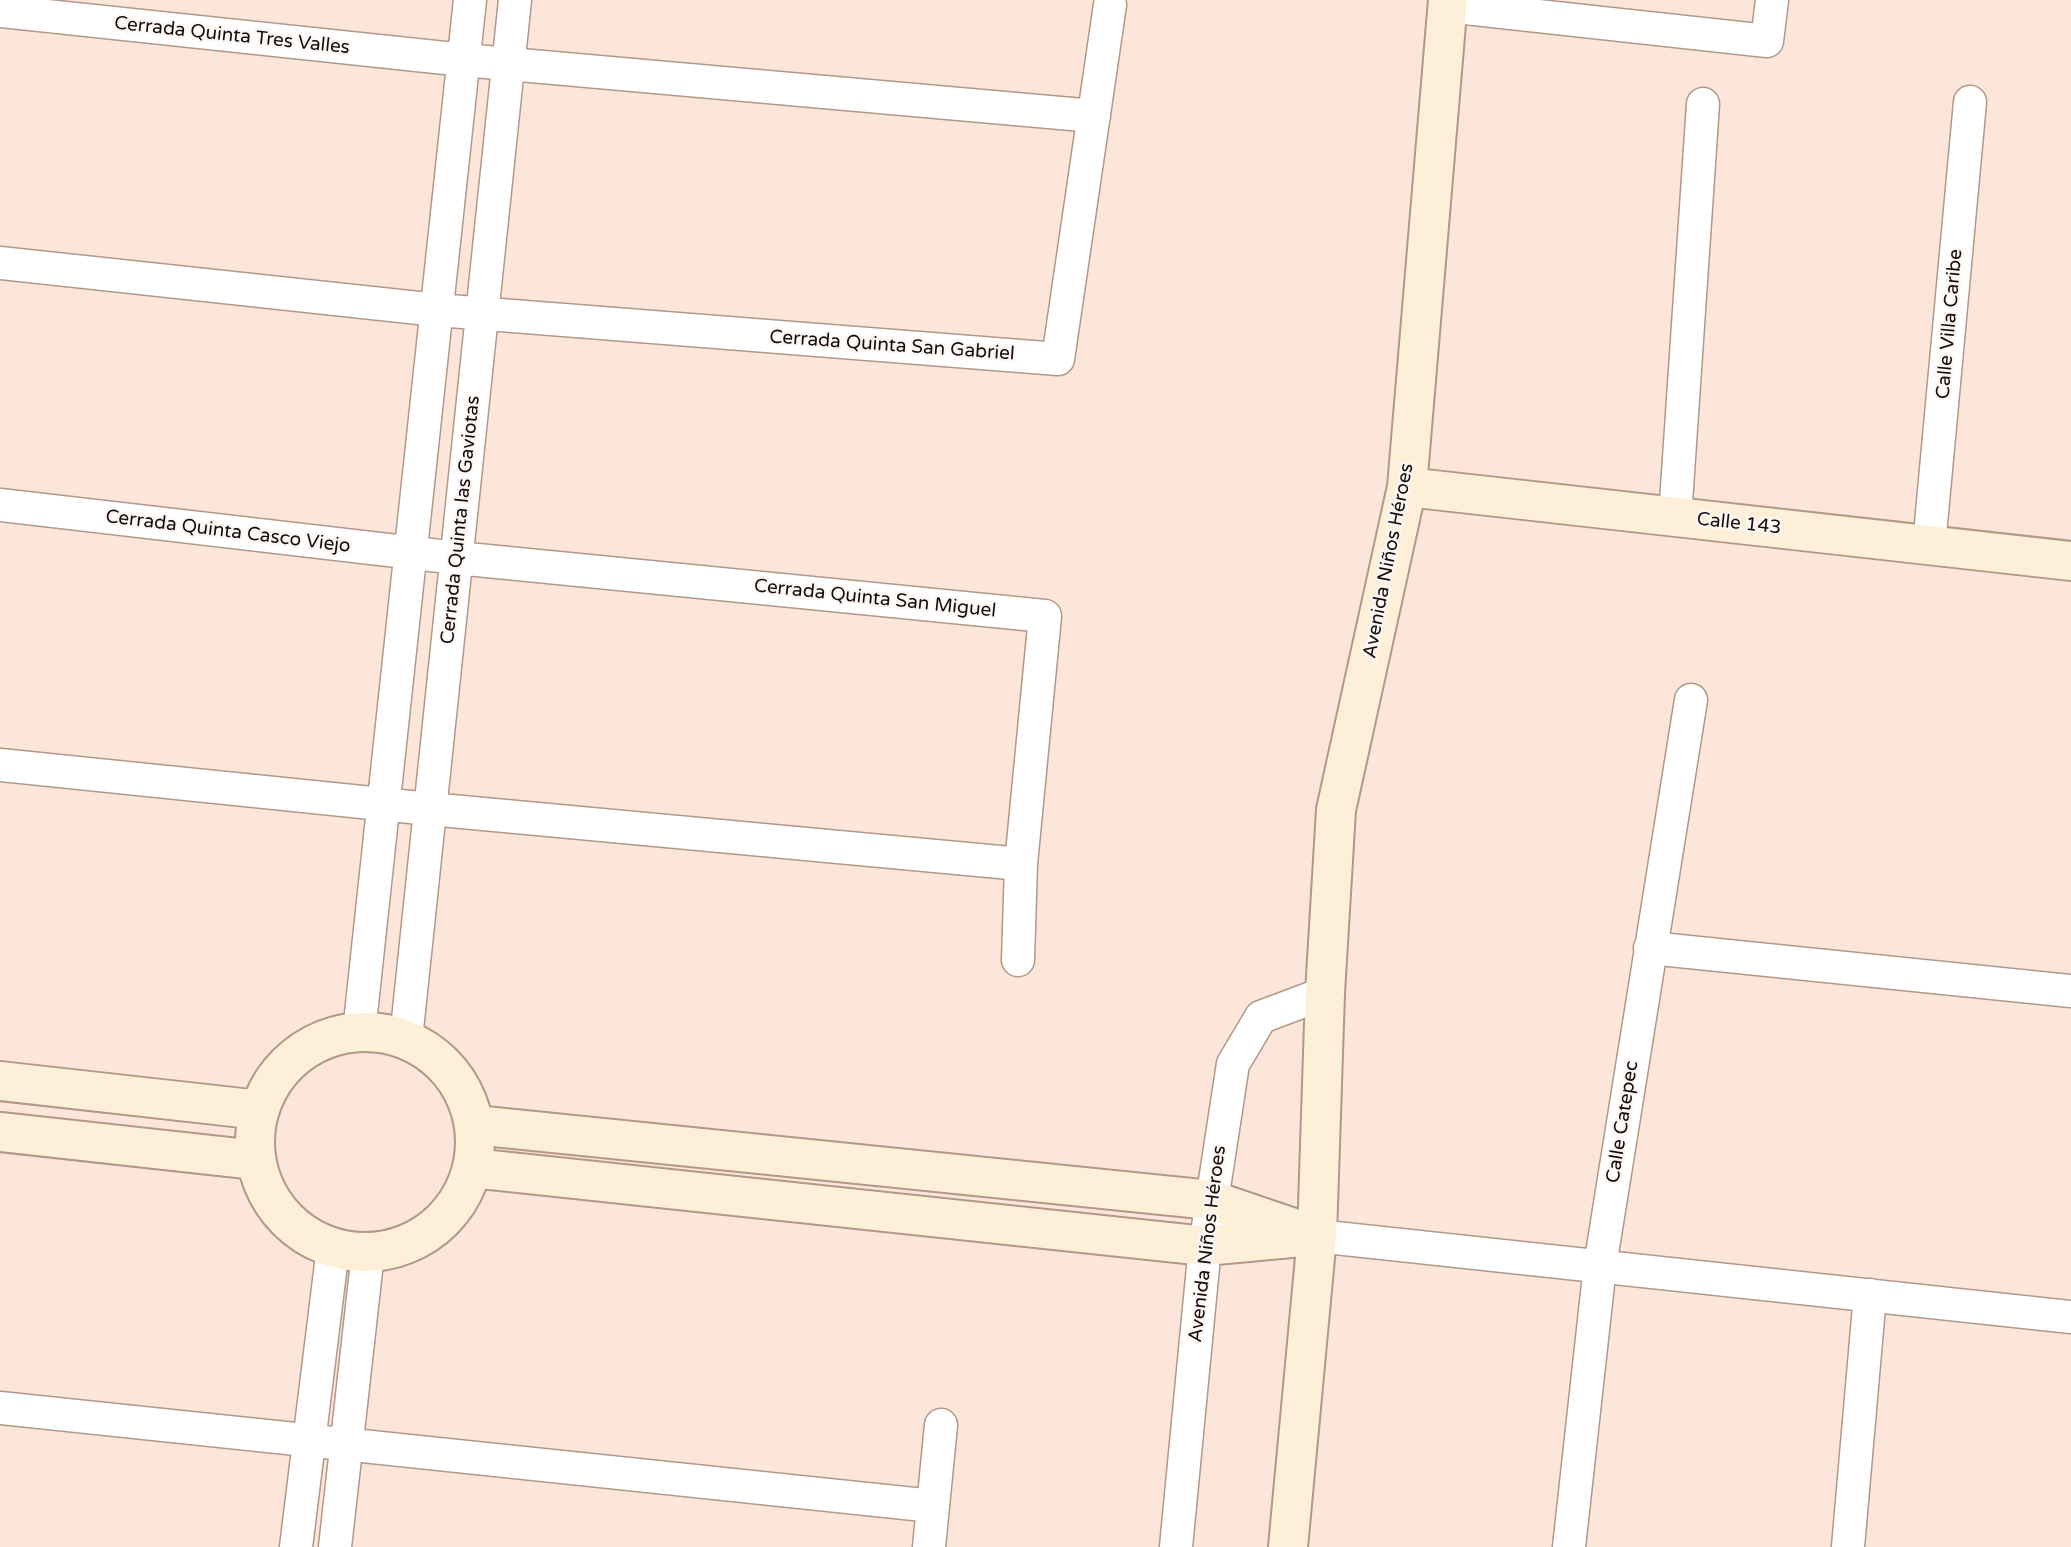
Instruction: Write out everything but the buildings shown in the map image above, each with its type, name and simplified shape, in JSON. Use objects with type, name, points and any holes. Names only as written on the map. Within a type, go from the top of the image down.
[{"type":"street","points":[[359,1032],[471,0]]},
{"type":"street","name":"Cerrada Quinta las Gaviotas","points":[[406,1040],[515,0]]},
{"type":"street","points":[[1447,3],[1767,41],[1772,0]]},
{"type":"street","name":"Avenida Niños Héroes","points":[[1288,1547],[1317,1236],[1325,993],[1336,810],[1407,487],[1447,3]]},
{"type":"street","name":"Cerrada Quinta San Gabriel","points":[[482,314],[1058,359],[1110,5]]},
{"type":"street","name":"Cerrada Quinta Tres Valles","points":[[0,10],[508,64]]},
{"type":"street","points":[[508,64],[1094,116]]},
{"type":"street","name":"Calle Villa Caribe","points":[[1929,545],[1970,102]]},
{"type":"street","points":[[1675,517],[1703,104]]},
{"type":"street","points":[[0,263],[482,314]]},
{"type":"street","name":"Calle 143","points":[[1407,487],[2071,561]]},
{"type":"street","name":"Cerrada Quinta Casco Viejo","points":[[0,505],[457,558]]},
{"type":"street","name":"Cerrada Quinta San Miguel","points":[[457,558],[1045,616],[1021,864],[1018,960]]},
{"type":"street","name":"Calle Catepec","points":[[1569,1547],[1600,1266],[1691,700]]},
{"type":"street","points":[[0,765],[430,809],[1021,864]]},
{"type":"street","points":[[1650,948],[2071,991]]},
{"type":"street","name":"Avenida Niños Héroes","points":[[1176,1547],[1205,1246],[1233,1064],[1261,1017],[1325,993]]},
{"type":"street","points":[[359,1032],[382,1033],[406,1040],[431,1053],[452,1073],[466,1097],[475,1125],[476,1147],[472,1168],[458,1201],[434,1228],[403,1246],[350,1251],[305,1235],[282,1215],[265,1189],[256,1160],[260,1111],[274,1080],[297,1056],[327,1040],[359,1032]]},
{"type":"street","points":[[0,1081],[260,1111]]},
{"type":"street","points":[[475,1125],[1211,1200],[1317,1236]]},
{"type":"street","points":[[0,1132],[256,1160]]},
{"type":"street","points":[[472,1168],[1205,1246],[1317,1236],[2071,1317]]},
{"type":"street","points":[[296,1547],[310,1440],[350,1251]]},
{"type":"street","points":[[335,1547],[347,1444],[350,1251]]},
{"type":"street","points":[[1848,1547],[1870,1295]]},
{"type":"street","points":[[0,1408],[933,1506]]},
{"type":"street","points":[[929,1547],[941,1425]]}]
